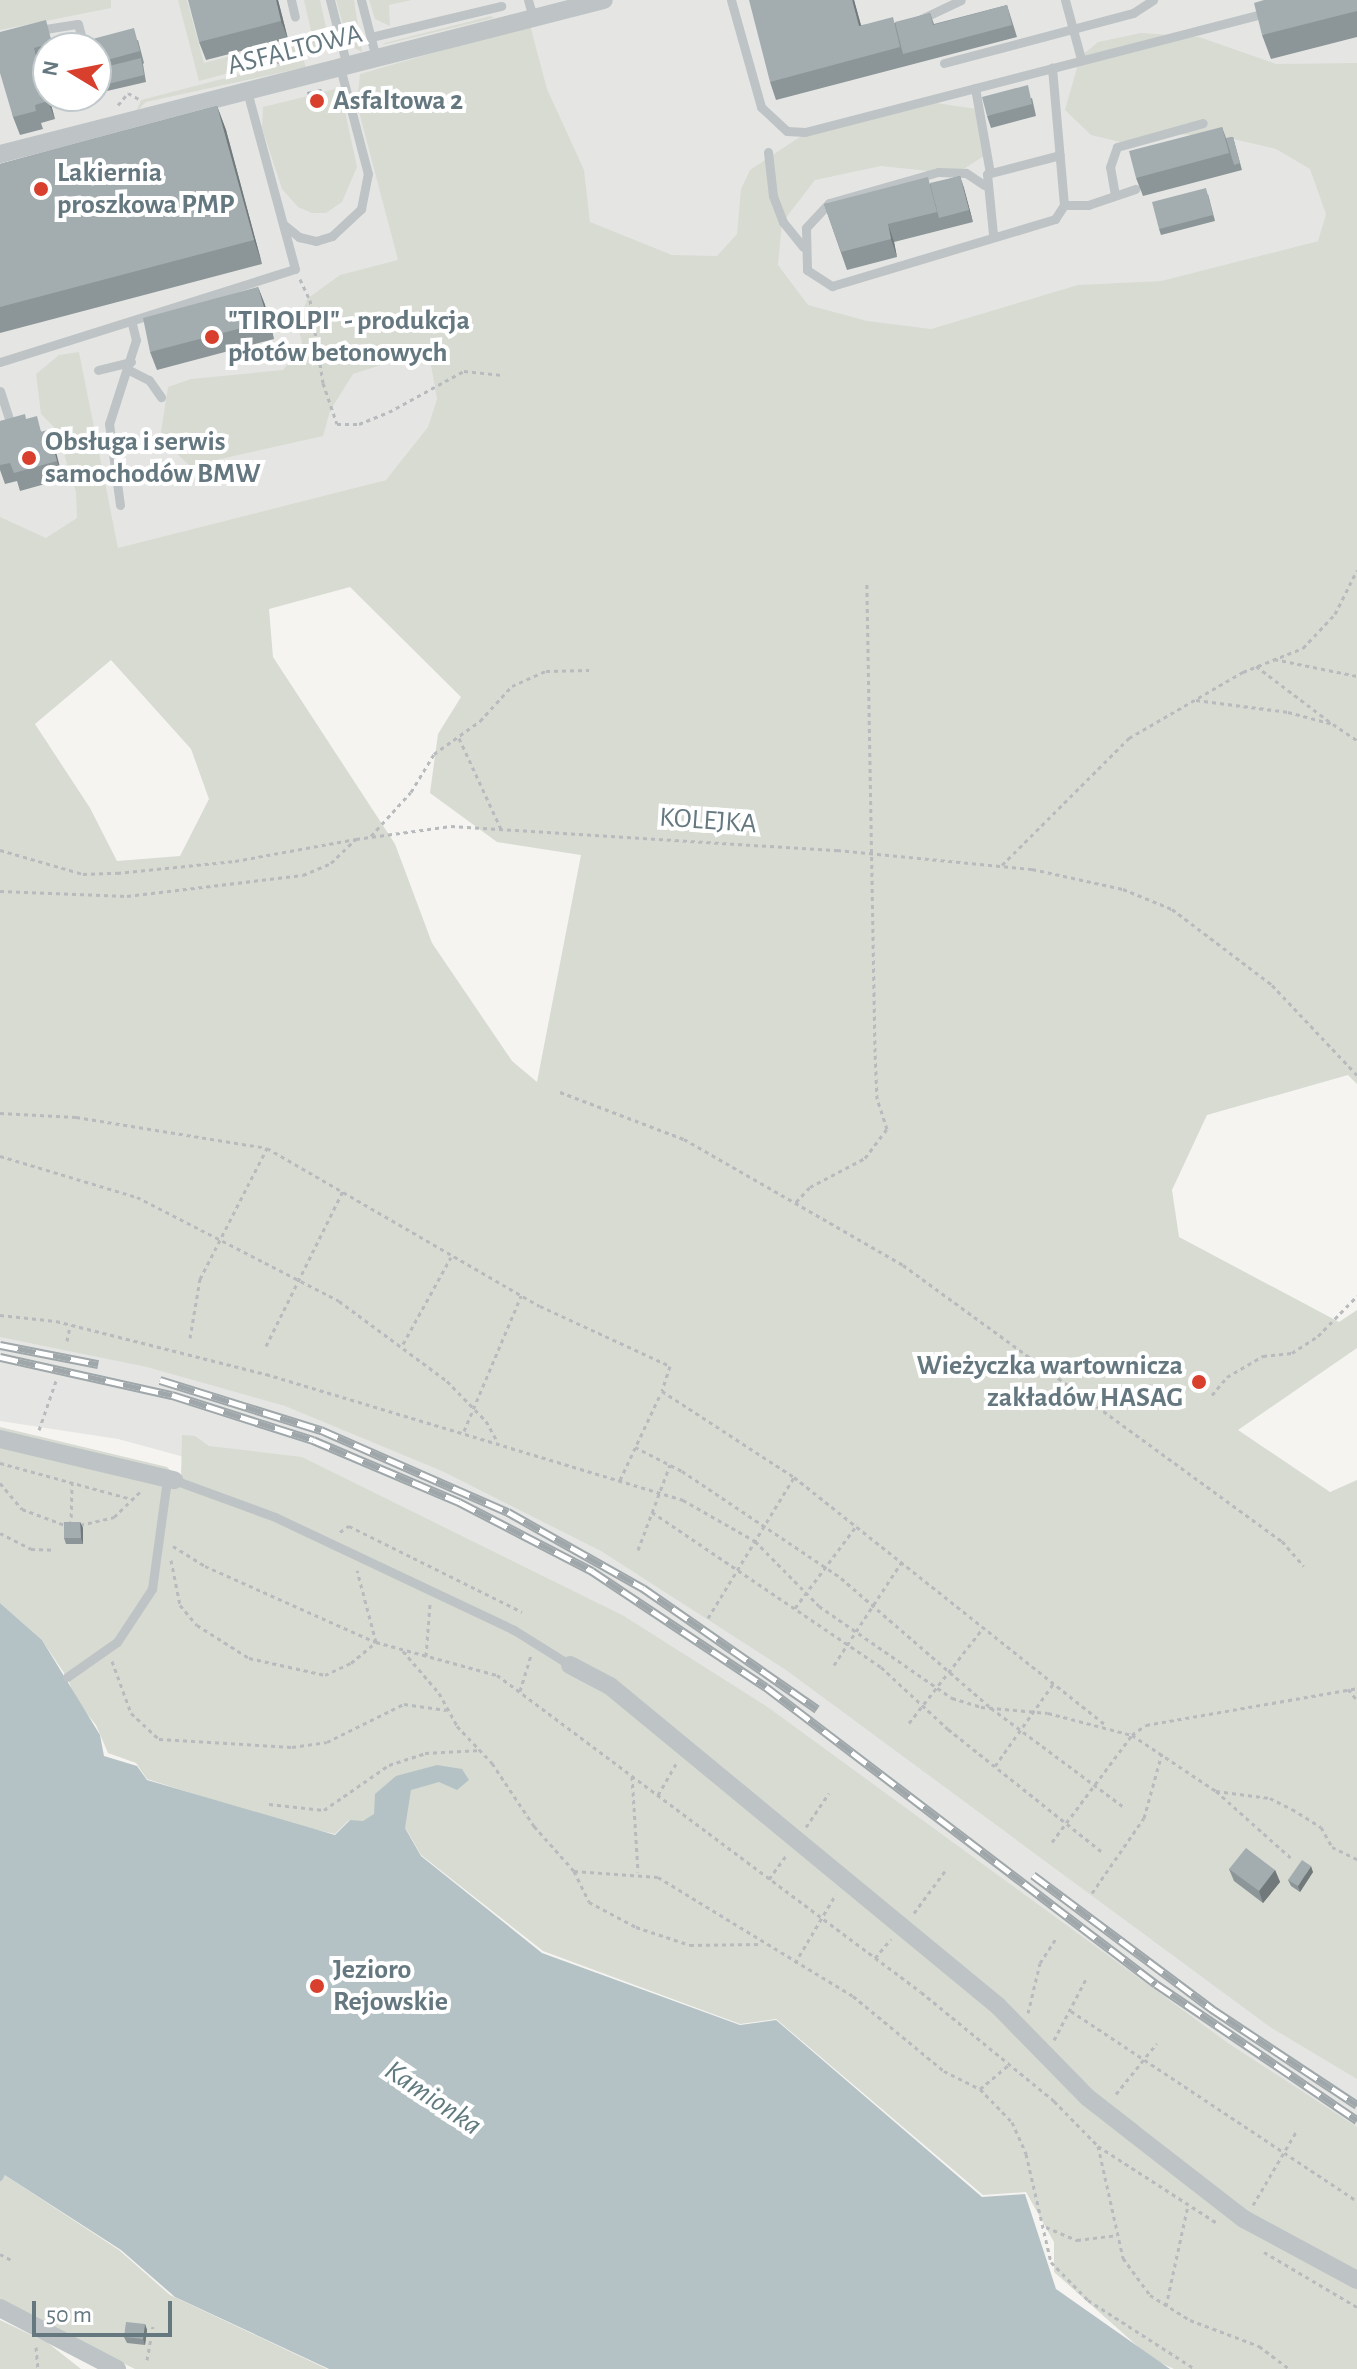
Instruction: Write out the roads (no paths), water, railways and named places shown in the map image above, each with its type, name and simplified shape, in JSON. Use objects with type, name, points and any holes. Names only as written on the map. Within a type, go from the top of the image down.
[{"type":"street","name":"ASFALTOWA","points":[[0,154],[506,25],[531,9],[593,1]]},
{"type":"street","points":[[0,1439],[171,1480]]},
{"type":"street","points":[[570,1665],[610,1686],[843,1882],[998,2006],[1045,2056],[1104,2110],[1244,2219],[1357,2280]]},
{"type":"street","points":[[0,2308],[117,2369]]},
{"type":"lane","points":[[291,0],[295,17]]},
{"type":"lane","points":[[282,223],[299,237],[316,241],[332,236],[361,209],[368,174],[330,0]]},
{"type":"lane","points":[[361,0],[376,58]]},
{"type":"lane","points":[[731,0],[761,107],[787,131],[805,132],[1285,7]]},
{"type":"lane","points":[[915,21],[961,0]]},
{"type":"lane","points":[[1065,0],[1081,59]]},
{"type":"lane","points":[[944,63],[1142,10],[1153,0]]},
{"type":"lane","points":[[371,37],[500,3],[506,25]]},
{"type":"lane","points":[[21,31],[78,24],[80,32]]},
{"type":"lane","points":[[984,185],[966,173],[938,172],[843,197],[811,217],[803,247],[807,270],[832,286],[936,257],[993,234],[1055,219],[1064,205],[1052,68]]},
{"type":"lane","points":[[975,88],[990,173],[984,185],[993,234]]},
{"type":"lane","points":[[0,362],[132,324],[295,269],[247,91]]},
{"type":"lane","points":[[1115,195],[1110,167],[1117,147],[1203,123]]},
{"type":"lane","points":[[768,152],[773,196],[783,222],[803,247]]},
{"type":"lane","points":[[990,173],[1060,155]]},
{"type":"lane","points":[[1064,205],[1135,189]]},
{"type":"lane","points":[[120,505],[109,424],[136,340],[132,324]]},
{"type":"lane","points":[[98,370],[130,366],[149,380],[161,397]]},
{"type":"lane","points":[[0,391],[14,436]]},
{"type":"lane","points":[[67,1677],[117,1642],[152,1589],[171,1480],[275,1517],[431,1592],[570,1665]]},
{"type":"water","name":"Jezioro Rejowskie","points":[[0,1603],[42,1640],[100,1735],[104,1756],[137,1766],[147,1780],[335,1835],[350,1820],[363,1821],[374,1814],[375,1794],[396,1776],[437,1765],[462,1769],[469,1780],[457,1790],[439,1782],[411,1790],[405,1828],[421,1856],[542,1953],[740,2025],[776,2020],[982,2197],[1025,2194],[1056,2289],[1170,2369],[329,2369],[175,2297],[121,2250],[0,2172]]},
{"type":"waterway","points":[[0,2178],[2,2174]]},
{"type":"railway","points":[[0,1345],[98,1364]]},
{"type":"railway","points":[[0,1357],[172,1395],[313,1440],[459,1502],[592,1571],[766,1687],[1156,1984],[1357,2120]]},
{"type":"railway","points":[[160,1380],[321,1430],[508,1512],[643,1588],[817,1709]]},
{"type":"railway","points":[[1033,1875],[1212,2009],[1357,2105]]},
{"type":"place","name":"Asfaltowa 2","points":[[317,101]]},
{"type":"place","name":"Lakiernia proszkowa PMP","points":[[41,189]]},
{"type":"place","name":"\"TIROLPI\" - produkcja płotów betonowych","points":[[212,337]]},
{"type":"place","name":"Obsługa i serwis samochodów BMW","points":[[29,458]]},
{"type":"place","name":"Wieżyczka wartownicza zakładów HASAG","points":[[1199,1382]]},
{"type":"place","name":"Jezioro Rejowskie","points":[[317,1986]]},
{"type":"water label","name":"Kamionka","points":[[433,2098]]}]
